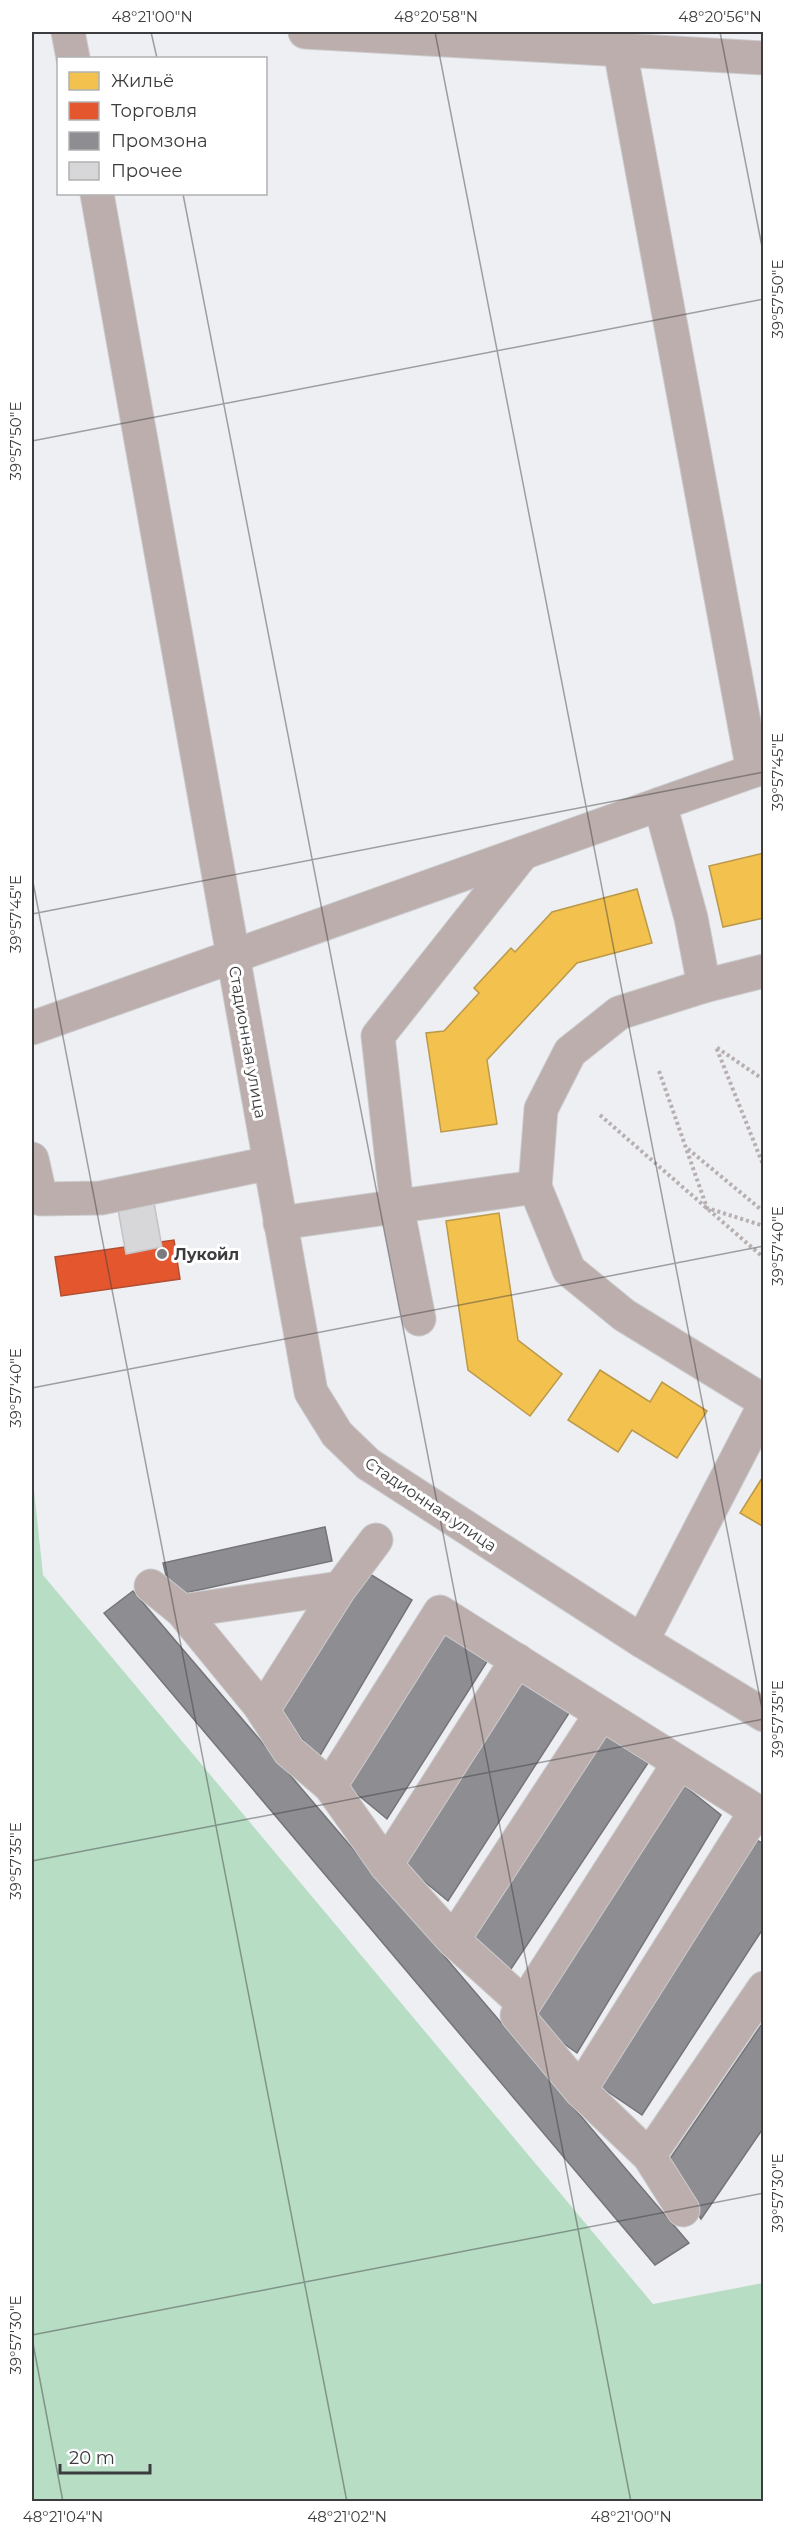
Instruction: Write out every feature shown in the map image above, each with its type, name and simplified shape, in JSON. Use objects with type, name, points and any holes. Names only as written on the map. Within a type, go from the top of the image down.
[{"type":"street","points":[[68,32],[73,57]]},
{"type":"street","points":[[305,32],[578,40],[620,50],[764,58]]},
{"type":"street","points":[[32,1028],[758,769],[620,50]]},
{"type":"street","name":"Стадионная улица","points":[[97,195],[311,1392],[337,1434],[368,1464],[642,1641],[764,1715]]},
{"type":"street","points":[[660,804],[692,918],[704,986]]},
{"type":"street","points":[[419,1319],[397,1206],[378,1036],[523,853]]},
{"type":"street","points":[[764,971],[704,986],[619,1013],[570,1052],[541,1109],[535,1187],[569,1270],[624,1316],[764,1401]]},
{"type":"street","points":[[32,1159],[41,1199],[102,1198],[270,1163]]},
{"type":"street","points":[[280,1222],[535,1187]]},
{"type":"street","points":[[642,1641],[764,1406]]},
{"type":"street","points":[[263,1710],[340,1587],[376,1540]]},
{"type":"street","points":[[151,1586],[182,1611],[263,1710],[289,1751],[330,1786],[386,1865],[453,1940],[524,2004]]},
{"type":"street","points":[[182,1611],[340,1587]]},
{"type":"street","points":[[330,1786],[440,1612],[760,1814],[580,2090]]},
{"type":"street","points":[[386,1865],[518,1660]]},
{"type":"street","points":[[453,1940],[601,1714]]},
{"type":"street","points":[[679,1763],[517,2015],[580,2090],[649,2156],[683,2210]]},
{"type":"street","points":[[649,2156],[764,1988]]},
{"type":"path","points":[[764,1080],[716,1047],[764,1167]]},
{"type":"path","points":[[659,1071],[707,1208]]},
{"type":"path","points":[[600,1115],[764,1258]]},
{"type":"path","points":[[686,1148],[764,1212]]},
{"type":"path","points":[[707,1208],[764,1226]]},
{"type":"green space","points":[[32,1471],[43,1575],[653,2304],[763,2283],[763,2501],[32,2501]]},
{"type":"building: Жильё","points":[[764,853],[764,918],[723,927],[709,866]]},
{"type":"building: Жильё","points":[[637,889],[652,943],[577,963],[487,1060],[497,1124],[441,1132],[426,1033],[444,1031],[479,993],[474,988],[511,948],[515,952],[552,912]]},
{"type":"building: Жильё","points":[[499,1213],[518,1340],[562,1374],[530,1416],[468,1370],[446,1221]]},
{"type":"building: Жильё","points":[[600,1370],[650,1402],[662,1382],[707,1411],[677,1458],[632,1430],[618,1452],[568,1420]]},
{"type":"building: Жильё","points":[[764,1475],[764,1527],[740,1513]]},
{"type":"building: Торговля","points":[[174,1240],[180,1279],[61,1296],[55,1257]]},
{"type":"building: Промзона","points":[[325,1527],[332,1561],[171,1596],[163,1563]]},
{"type":"building: Промзона","points":[[365,1571],[412,1600],[318,1759],[275,1704]]},
{"type":"building: Промзона","points":[[133,1591],[689,2243],[655,2265],[104,1613]]},
{"type":"building: Промзона","points":[[438,1628],[488,1660],[387,1819],[345,1784]]},
{"type":"building: Промзона","points":[[521,1676],[571,1710],[448,1901],[402,1863]]},
{"type":"building: Промзона","points":[[602,1734],[648,1763],[511,1969],[466,1936]]},
{"type":"building: Промзона","points":[[678,1781],[721,1815],[577,2053],[526,2017]]},
{"type":"building: Промзона","points":[[753,1838],[764,1844],[764,1927],[642,2115],[595,2083]]},
{"type":"building: Промзона","points":[[764,2021],[764,2127],[701,2219],[667,2163]]},
{"type":"building: Прочее","points":[[150,1181],[162,1247],[126,1254],[114,1187]]},
{"type":"place","name":"Лукойл","points":[[162,1254]]}]
